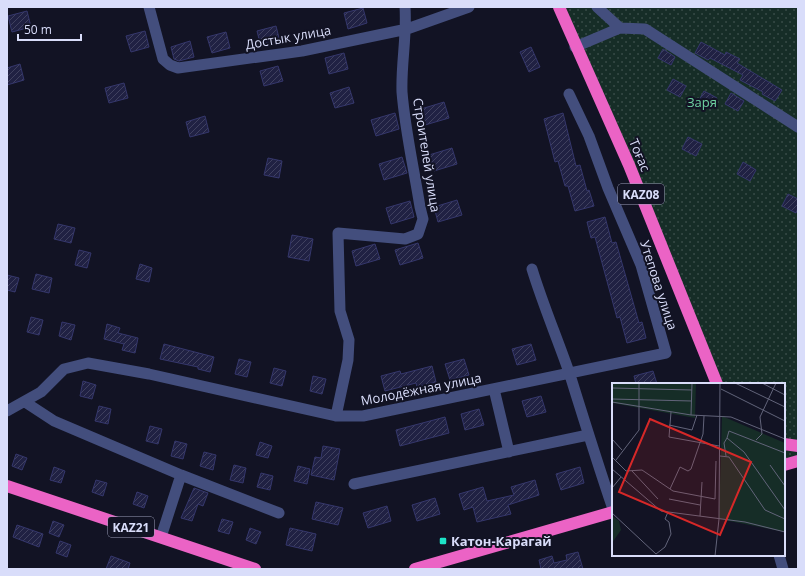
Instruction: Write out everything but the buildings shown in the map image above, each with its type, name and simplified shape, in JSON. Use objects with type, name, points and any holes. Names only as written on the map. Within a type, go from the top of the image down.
[{"type":"highway","name":"Тоғас","points":[[559,7],[575,47],[629,165],[717,383]]},
{"type":"highway","points":[[710,366],[710,383]]},
{"type":"highway","points":[[785,444],[798,446]]},
{"type":"highway","points":[[785,465],[798,461]]},
{"type":"highway","name":"KAZ21","points":[[7,486],[255,569]]},
{"type":"highway","points":[[415,569],[612,510]]},
{"type":"street","name":"Достык улица","points":[[149,7],[163,59],[170,65],[178,68],[302,51],[407,29],[469,7]]},
{"type":"street","points":[[405,7],[407,29]]},
{"type":"street","points":[[598,7],[620,28]]},
{"type":"street","points":[[575,47],[620,28],[645,29],[798,127]]},
{"type":"street","name":"Строителей улица","points":[[336,416],[348,360],[349,340],[340,311],[338,233],[405,239],[418,234],[423,219],[402,94],[402,66],[407,29]]},
{"type":"street","name":"Утепова улица","points":[[569,94],[589,136],[608,188],[641,265],[666,353]]},
{"type":"street","points":[[532,269],[544,308],[569,374],[612,507]]},
{"type":"street","name":"Молодёжная улица","points":[[25,402],[41,392],[64,369],[88,363],[149,374],[336,416],[364,416],[666,353]]},
{"type":"street","points":[[494,389],[509,452]]},
{"type":"street","points":[[7,411],[25,402],[54,421],[181,475],[279,513]]},
{"type":"street","points":[[354,484],[588,435]]},
{"type":"street","points":[[162,537],[181,475]]},
{"type":"street","points":[[779,556],[783,569]]},
{"type":"green space","name":"Заря","points":[[561,7],[798,7],[798,462],[785,466],[785,383],[717,383]]},
{"type":"place","name":"Катон-Карагай","points":[[443,541]]}]
